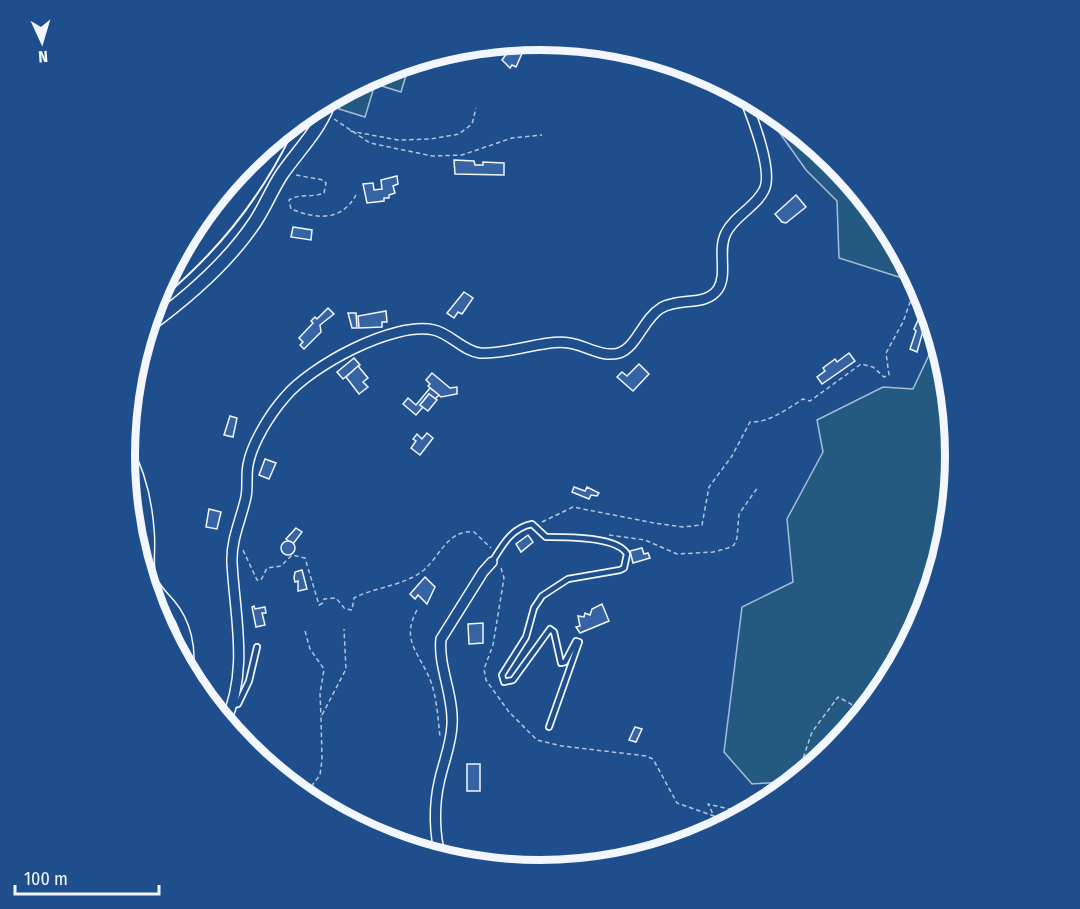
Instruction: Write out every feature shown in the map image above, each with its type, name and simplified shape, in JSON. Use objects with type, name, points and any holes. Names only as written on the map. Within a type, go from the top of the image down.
[{"type":"highway","points":[[179,272],[231,213],[256,179],[272,151]]},
{"type":"street","points":[[229,713],[240,670],[232,561],[237,525],[247,494],[248,463],[270,418],[284,398],[304,377],[340,354],[397,334],[422,329],[435,330],[477,353],[569,343],[609,354],[618,353],[627,349],[649,316],[662,308],[675,301],[702,300],[712,296],[720,286],[721,250],[726,232],[764,191],[767,181],[760,145],[747,107]]},
{"type":"street","points":[[159,318],[198,286],[230,254],[256,220],[284,172],[327,111]]},
{"type":"street","points":[[135,462],[149,531],[149,559]]},
{"type":"street","points":[[439,847],[437,833],[438,785],[451,743],[452,714],[441,639],[483,572],[494,559]]},
{"type":"street","points":[[156,586],[183,624],[189,657]]},
{"type":"lane","points":[[494,559],[511,535],[525,526],[536,525],[546,537],[582,537],[617,545],[627,554],[624,568],[620,570],[568,579],[542,596],[534,608],[526,637],[502,675],[504,682],[513,680],[549,629],[554,632],[561,663],[565,662],[576,641],[579,642],[549,727]]},
{"type":"lane","points":[[232,705],[238,704],[249,681],[257,646]]},
{"type":"path","points":[[350,131],[398,140],[459,134],[472,124],[476,108]]},
{"type":"path","points":[[326,114],[370,143],[432,156],[462,155],[512,138],[542,135]]},
{"type":"path","points":[[284,172],[323,180],[326,183],[324,193],[318,196],[293,197],[289,200],[291,209],[308,215],[324,217],[339,213],[347,208],[356,195]]},
{"type":"path","points":[[536,525],[573,507],[654,523],[683,527],[702,525],[710,487],[750,422],[771,418],[803,399],[810,401],[861,364],[873,367],[884,377],[889,375],[886,353],[903,322],[912,296]]},
{"type":"path","points":[[603,534],[645,540],[677,554],[713,552],[728,548],[734,545],[737,538],[739,513],[758,487]]},
{"type":"path","points":[[237,525],[239,544],[257,580],[261,580],[267,568],[281,566],[292,555],[299,555],[305,558],[318,605],[323,603],[324,599],[336,598],[345,609],[352,610],[354,598],[422,572],[447,542],[456,535],[474,532],[484,539],[504,578],[493,645],[484,669],[486,680],[509,712],[537,740],[562,746],[653,759],[676,803],[714,816],[708,804],[733,810]]},
{"type":"path","points":[[417,610],[409,624],[410,638],[431,682],[440,740]]},
{"type":"path","points":[[321,717],[346,669],[344,629]]},
{"type":"path","points":[[305,631],[310,649],[324,669],[320,694],[322,760],[320,775],[313,784],[313,790]]},
{"type":"path","points":[[801,764],[812,732],[838,697],[851,704],[855,709]]},
{"type":"shaded area","points":[[407,72],[401,92],[376,84]]},
{"type":"shaded area","points":[[375,85],[365,117],[339,109],[341,102]]},
{"type":"shaded area","points":[[773,123],[807,150],[844,187],[877,229],[902,274],[902,278],[839,258],[837,201],[806,170]]},
{"type":"shaded area","points":[[931,350],[942,402],[945,454],[942,507],[924,585],[891,657],[877,680],[844,722],[807,759],[778,782],[752,784],[724,752],[742,607],[793,582],[787,519],[823,452],[817,420],[883,387],[913,389]]},
{"type":"building","points":[[524,50],[516,67],[512,65],[510,68],[502,60],[509,51]]},
{"type":"building","points":[[454,160],[474,161],[475,165],[483,165],[483,162],[504,163],[504,175],[455,174]]},
{"type":"building","points":[[397,176],[398,184],[393,186],[395,193],[389,195],[389,198],[384,198],[384,201],[367,203],[363,184],[373,183],[374,190],[382,189],[381,180]]},
{"type":"building","points":[[796,195],[806,207],[786,223],[782,222],[775,214]]},
{"type":"building","points":[[293,227],[312,230],[311,240],[291,237]]},
{"type":"building","points":[[464,292],[473,298],[462,314],[458,312],[454,318],[447,313]]},
{"type":"building","points":[[328,308],[334,314],[320,325],[321,332],[304,349],[300,345],[303,342],[299,338],[313,323],[311,321],[315,317],[317,319]]},
{"type":"building","points":[[386,311],[387,322],[382,322],[382,327],[359,328],[358,316]]},
{"type":"building","points":[[348,313],[356,313],[357,328],[352,328]]},
{"type":"building","points":[[918,320],[924,323],[917,352],[910,349],[916,331],[914,329]]},
{"type":"building","points":[[849,353],[855,361],[822,384],[817,377],[825,371],[823,368]]},
{"type":"building","points":[[354,358],[360,365],[343,379],[337,372]]},
{"type":"building","points":[[639,364],[649,374],[633,391],[617,377],[622,372],[627,376]]},
{"type":"building","points":[[358,366],[368,378],[363,382],[368,387],[359,394],[346,377]]},
{"type":"building","points":[[432,373],[450,388],[457,387],[457,394],[441,397],[428,386],[430,384],[426,380]]},
{"type":"building","points":[[430,388],[439,395],[435,399],[429,394],[420,405],[423,407],[416,415],[403,404],[408,398],[416,405]]},
{"type":"building","points":[[429,394],[437,400],[428,411],[420,405]]},
{"type":"building","points":[[230,416],[237,418],[233,437],[224,435]]},
{"type":"building","points":[[427,433],[433,438],[420,455],[411,448],[416,441],[413,439],[417,434],[422,439]]},
{"type":"building","points":[[265,459],[276,463],[269,479],[259,475]]},
{"type":"building","points":[[574,487],[585,491],[587,487],[599,493],[597,496],[591,495],[589,499],[572,492]]},
{"type":"building","points":[[209,509],[221,512],[217,529],[206,527]]},
{"type":"building","points":[[296,528],[302,532],[293,544],[286,539]]},
{"type":"building","points":[[528,535],[533,542],[521,552],[516,544]]},
{"type":"building","points":[[288,541],[293,543],[295,548],[293,553],[288,555],[283,553],[281,548],[283,543]]},
{"type":"building","points":[[642,548],[644,554],[648,553],[650,558],[633,563],[630,551]]},
{"type":"building","points":[[302,570],[307,589],[298,591],[298,581],[295,582],[294,578],[295,572]]},
{"type":"building","points":[[425,577],[435,587],[427,604],[418,595],[415,599],[410,594]]},
{"type":"building","points":[[602,604],[609,621],[580,633],[576,627],[580,626],[578,616],[584,617],[585,613],[590,615],[592,609]]},
{"type":"building","points":[[254,606],[255,609],[265,607],[266,613],[262,613],[265,625],[256,627],[252,607]]},
{"type":"building","points":[[483,623],[483,643],[469,644],[468,624]]},
{"type":"building","points":[[635,727],[642,729],[636,742],[629,740]]},
{"type":"building","points":[[467,764],[480,764],[480,791],[467,791]]}]
